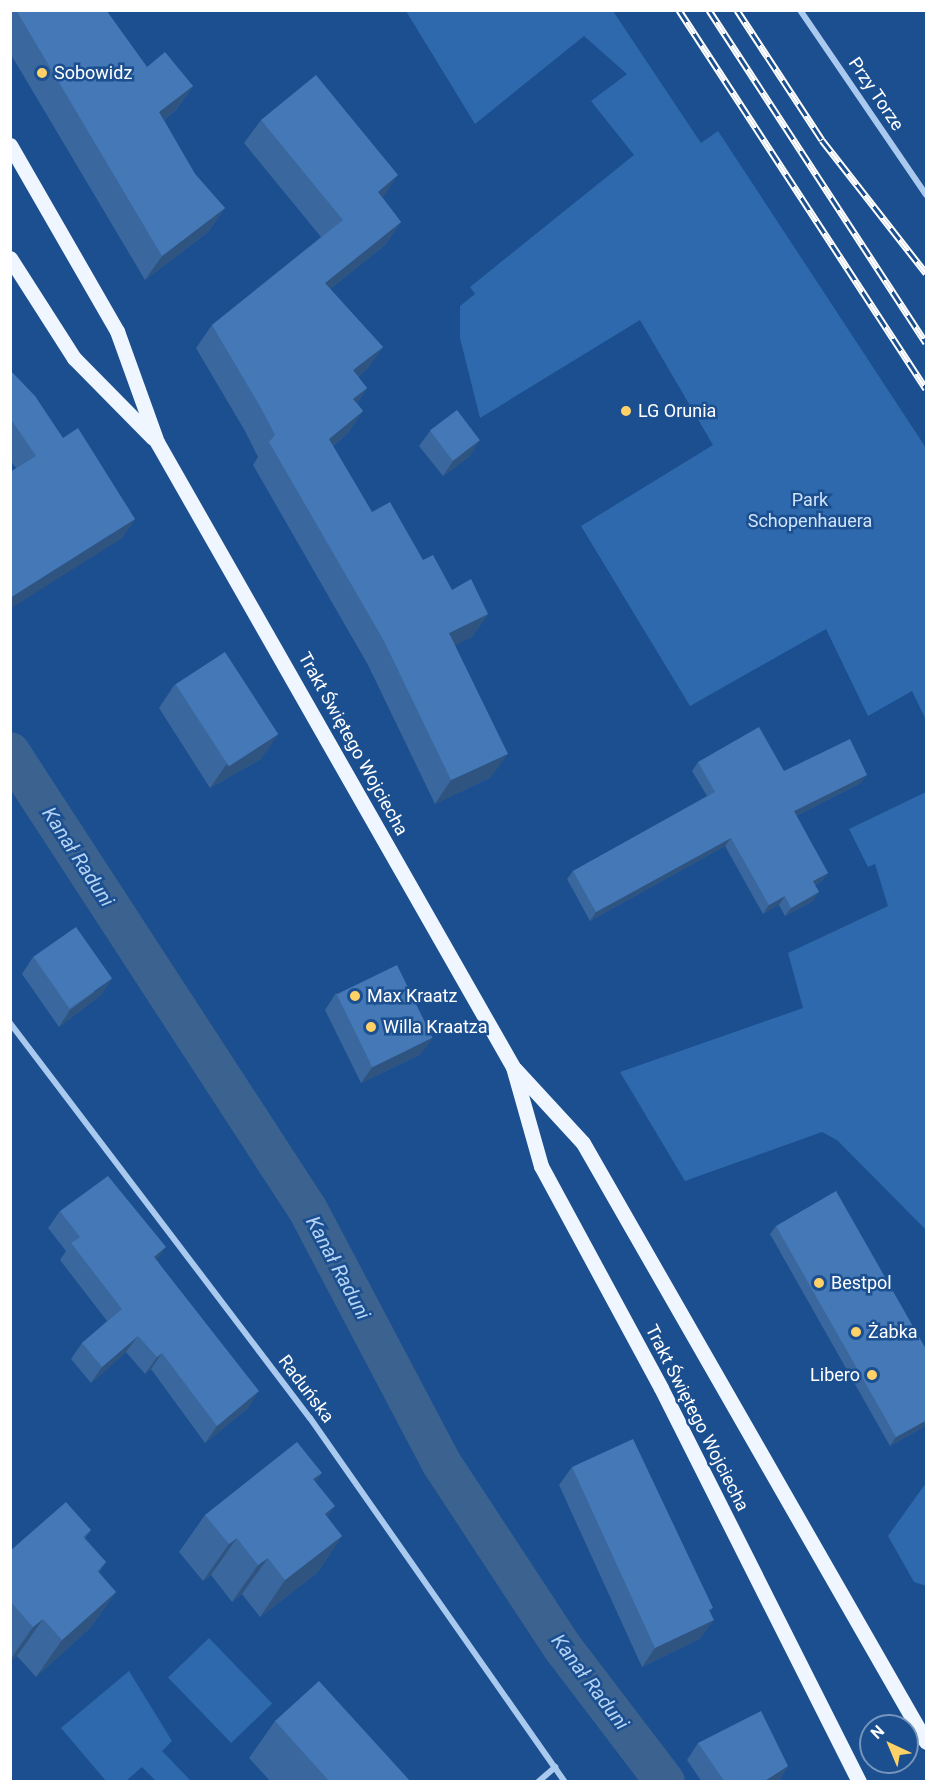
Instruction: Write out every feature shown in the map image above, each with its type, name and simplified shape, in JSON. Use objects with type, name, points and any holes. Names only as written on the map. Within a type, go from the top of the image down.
[{"type":"main road","name":"Trakt Świętego Wojciecha","points":[[10,145],[117,331],[157,442],[513,1067],[583,1143],[927,1742]]},
{"type":"main road","name":"Trakt Świętego Wojciecha","points":[[10,258],[74,358],[157,442]]},
{"type":"main road","name":"Trakt Świętego Wojciecha","points":[[513,1067],[541,1166],[661,1388],[859,1782]]},
{"type":"street","name":"Przy Torze","points":[[800,10],[927,195]]},
{"type":"street","name":"Raduńska","points":[[10,1023],[310,1418],[565,1782]]},
{"type":"street","points":[[538,1782],[555,1767]]},
{"type":"green space","name":"Park Schopenhauera","points":[[406,11],[613,11],[701,143],[718,131],[926,448],[926,720],[912,691],[868,716],[826,629],[690,706],[581,526],[713,445],[640,320],[480,418],[460,338],[460,306],[475,294],[470,287],[634,155],[591,101],[627,74],[584,36],[475,124]]},
{"type":"green space","points":[[926,792],[926,1230],[837,1140],[822,1132],[685,1181],[620,1072],[803,1008],[788,953],[888,906],[875,864],[868,867],[849,829]]},
{"type":"green space","points":[[926,1483],[926,1586],[914,1582],[888,1536]]},
{"type":"green space","points":[[209,1638],[272,1703],[231,1743],[168,1678]]},
{"type":"green space","points":[[129,1671],[172,1741],[162,1751],[191,1781],[156,1781],[142,1767],[126,1781],[106,1781],[61,1728]]},
{"type":"building","points":[[16,10],[106,10],[147,67],[165,52],[193,86],[159,112],[195,174],[225,208],[162,256]]},
{"type":"building","points":[[316,75],[398,175],[378,192],[401,222],[325,283],[383,347],[353,370],[367,388],[353,399],[363,411],[329,439],[372,512],[390,502],[423,560],[433,555],[452,590],[471,579],[488,614],[449,633],[508,754],[451,780],[384,641],[269,442],[275,435],[212,325],[343,220],[261,120]]},
{"type":"building","points":[[10,370],[35,396],[63,438],[78,428],[135,519],[10,598],[10,472],[36,456],[10,418]]},
{"type":"building","points":[[457,410],[480,440],[453,461],[430,430]]},
{"type":"building","points":[[225,652],[278,734],[229,766],[176,684]]},
{"type":"building","points":[[759,727],[784,771],[850,739],[867,775],[794,811],[828,873],[813,881],[819,892],[791,908],[785,896],[769,905],[731,838],[596,912],[573,871],[715,792],[698,762]]},
{"type":"building","points":[[76,927],[112,979],[70,1008],[33,957]]},
{"type":"building","name":"Willa Kraatza","points":[[397,965],[433,1038],[372,1067],[337,994]]},
{"type":"building","points":[[108,1176],[166,1247],[154,1257],[259,1391],[217,1426],[162,1353],[157,1357],[138,1336],[102,1367],[82,1343],[122,1309],[71,1243],[80,1237],[60,1211]]},
{"type":"building","points":[[836,1191],[927,1351],[927,1420],[896,1437],[776,1226]]},
{"type":"building","points":[[633,1439],[713,1608],[709,1610],[714,1620],[655,1648],[572,1467]]},
{"type":"building","points":[[297,1442],[322,1473],[313,1479],[335,1506],[325,1514],[342,1536],[285,1580],[268,1558],[258,1565],[237,1538],[229,1544],[205,1515]]},
{"type":"building","points":[[66,1502],[91,1530],[83,1537],[106,1562],[97,1571],[116,1592],[62,1640],[43,1619],[33,1627],[10,1601],[10,1551]]},
{"type":"building","points":[[319,1681],[411,1782],[330,1782],[275,1721]]},
{"type":"building","points":[[761,1711],[788,1766],[763,1782],[725,1782],[698,1743]]},
{"type":"waterway","name":"Kanał Raduni","points":[[10,752],[308,1210],[442,1464],[563,1648],[665,1782]]},
{"type":"railway","points":[[679,10],[926,389]]},
{"type":"railway","points":[[709,10],[926,343]]},
{"type":"railway","points":[[737,10],[822,140],[926,273]]},
{"type":"place","name":"Sobowidz","points":[[42,73]]},
{"type":"place","name":"LG Orunia","points":[[626,411]]},
{"type":"place","name":"Max Kraatz","points":[[355,996]]},
{"type":"place","name":"Willa Kraatza","points":[[371,1027]]},
{"type":"place","name":"Bestpol","points":[[819,1283]]},
{"type":"place","name":"Żabka","points":[[856,1332]]},
{"type":"place","name":"Libero","points":[[872,1375]]}]
